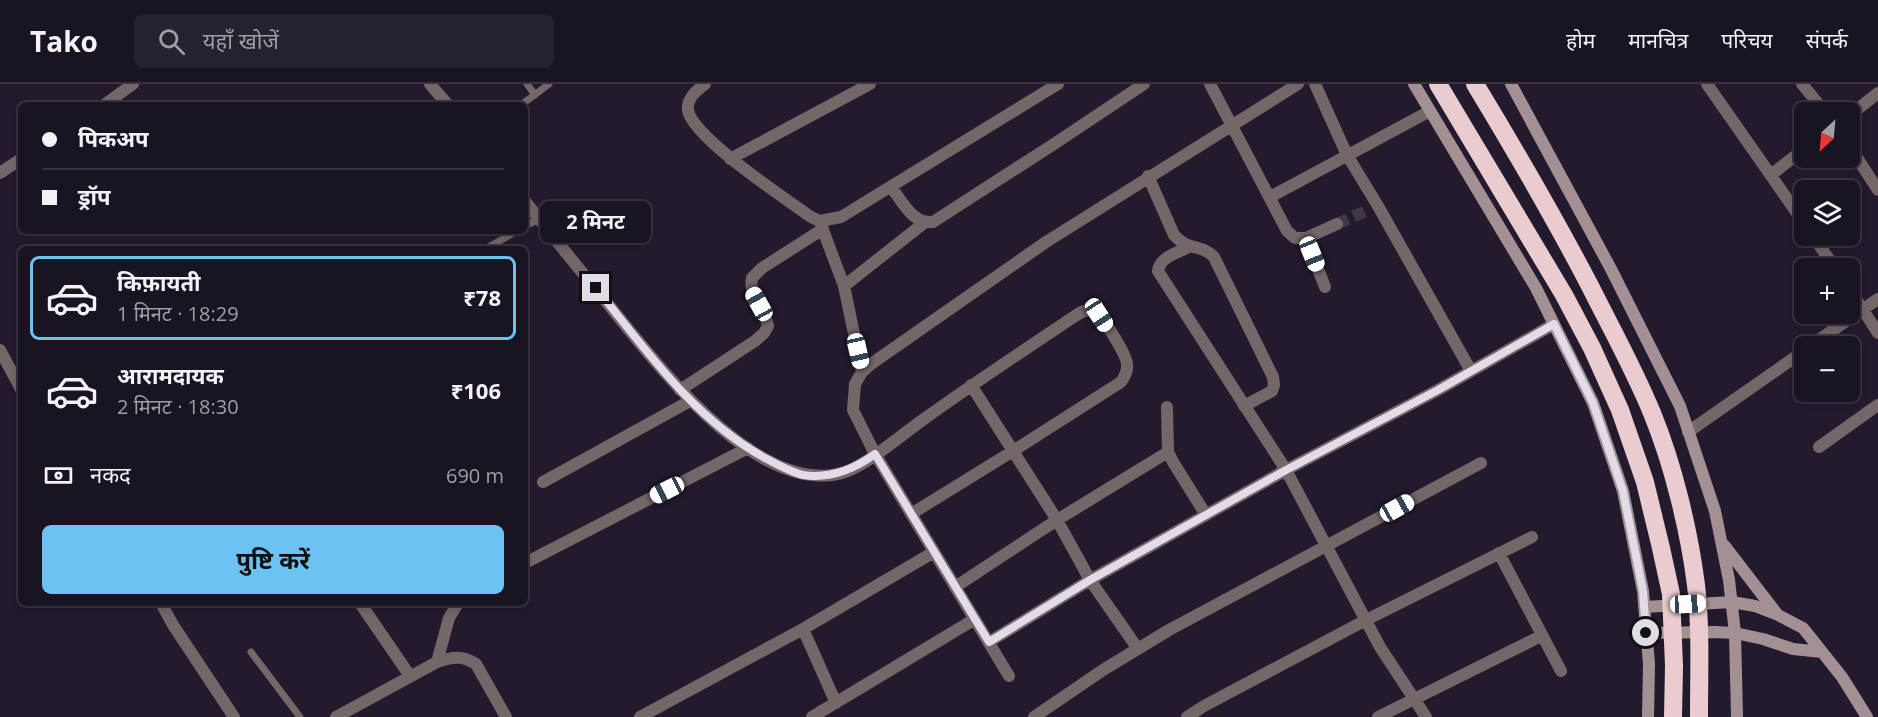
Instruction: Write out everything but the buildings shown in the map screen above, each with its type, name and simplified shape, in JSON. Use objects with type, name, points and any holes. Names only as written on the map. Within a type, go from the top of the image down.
[{"type":"highway","points":[[1438,84],[1564,295],[1592,348],[1620,410],[1645,482],[1671,594],[1674,666],[1673,717]]},
{"type":"highway","points":[[1475,84],[1569,246],[1621,346],[1652,413],[1666,452],[1682,511],[1696,585],[1700,665],[1699,717]]},
{"type":"street","points":[[108,102],[133,84]]},
{"type":"street","points":[[430,84],[445,102]]},
{"type":"street","points":[[705,84],[690,99],[688,111],[702,133],[730,159],[821,225],[844,286],[862,372]]},
{"type":"street","points":[[730,159],[870,84]]},
{"type":"street","points":[[680,390],[764,333],[768,326],[767,318],[751,290],[752,278],[762,268],[821,225],[841,217],[1058,84]]},
{"type":"street","points":[[844,286],[924,223],[933,222],[942,217],[1144,84]]},
{"type":"street","points":[[1210,84],[1287,231],[1295,238],[1306,238],[1337,224]]},
{"type":"street","points":[[1009,676],[875,454],[853,410],[855,384],[871,363],[1046,242],[1298,84]]},
{"type":"street","points":[[1315,84],[1373,208],[1471,371]]},
{"type":"street","points":[[1414,84],[1536,288],[1593,403],[1623,491],[1643,591],[1649,664],[1648,717]]},
{"type":"street","points":[[1511,84],[1611,269],[1680,406],[1715,511],[1721,541],[1735,633],[1737,717]]},
{"type":"street","points":[[1802,84],[1817,102]]},
{"type":"street","points":[[1713,86],[1794,208]]},
{"type":"street","points":[[1860,106],[1878,93]]},
{"type":"street","points":[[1270,197],[1430,111]]},
{"type":"street","points":[[1772,174],[1794,157]]},
{"type":"street","points":[[0,173],[18,161]]},
{"type":"street","points":[[1860,162],[1878,190]]},
{"type":"street","points":[[1148,176],[1174,235],[1181,243],[1208,251],[1214,257],[1273,377],[1272,391],[1244,406]]},
{"type":"street","points":[[891,187],[914,217],[924,223]]},
{"type":"street","points":[[528,205],[690,401],[748,448],[777,465],[801,474],[827,476],[846,471],[875,454],[971,385],[1083,311],[1091,310],[1099,315],[1124,354],[1127,363],[1127,374],[1121,382],[911,514]]},
{"type":"street","points":[[1306,238],[1325,287]]},
{"type":"street","points":[[1189,247],[1164,260],[1159,264],[1158,271],[1286,470],[1380,647],[1426,717]]},
{"type":"street","points":[[1825,336],[1878,299]]},
{"type":"street","points":[[1860,305],[1878,333]]},
{"type":"street","points":[[989,642],[1090,580],[1554,324]]},
{"type":"street","points":[[0,350],[3,365],[18,385]]},
{"type":"street","points":[[1688,432],[1794,358]]},
{"type":"street","points":[[971,385],[1057,520],[1090,580],[1138,649]]},
{"type":"street","points":[[543,482],[690,401]]},
{"type":"street","points":[[1819,447],[1878,405]]},
{"type":"street","points":[[1167,407],[1168,452],[1206,515]]},
{"type":"street","points":[[528,561],[748,448]]},
{"type":"street","points":[[955,587],[1057,520],[1168,452]]},
{"type":"street","points":[[1034,717],[1103,670],[1169,630],[1481,463]]},
{"type":"street","points":[[1187,717],[1366,620],[1532,537]]},
{"type":"street","points":[[1721,541],[1778,615]]},
{"type":"street","points":[[640,717],[803,629],[934,552]]},
{"type":"street","points":[[1498,553],[1561,671]]},
{"type":"street","points":[[1644,607],[1732,602],[1755,606],[1778,615],[1803,628],[1842,677],[1866,717]]},
{"type":"street","points":[[163,606],[234,717]]},
{"type":"street","points":[[362,606],[410,676]]},
{"type":"street","points":[[437,662],[449,618],[456,606]]},
{"type":"street","points":[[812,717],[975,619]]},
{"type":"street","points":[[803,629],[836,703]]},
{"type":"street","points":[[1646,633],[1735,633],[1793,649],[1822,652]]},
{"type":"street","points":[[1378,717],[1541,636]]},
{"type":"street","points":[[336,717],[437,662],[454,657],[467,659],[476,664],[506,717]]},
{"type":"lane","points":[[527,84],[535,94]]},
{"type":"lane","points":[[525,102],[549,84]]},
{"type":"lane","points":[[528,224],[538,219]]},
{"type":"lane","points":[[490,246],[512,234]]},
{"type":"lane","points":[[251,652],[300,717]]},
{"type":"tunnel","points":[[1337,224],[1368,210]]},
{"type":"route","points":[[596,288],[690,401],[748,448],[777,465],[801,474],[827,476],[846,471],[875,454],[989,642],[1090,580],[1554,324],[1593,403],[1623,491],[1643,591],[1646,633]]}]
